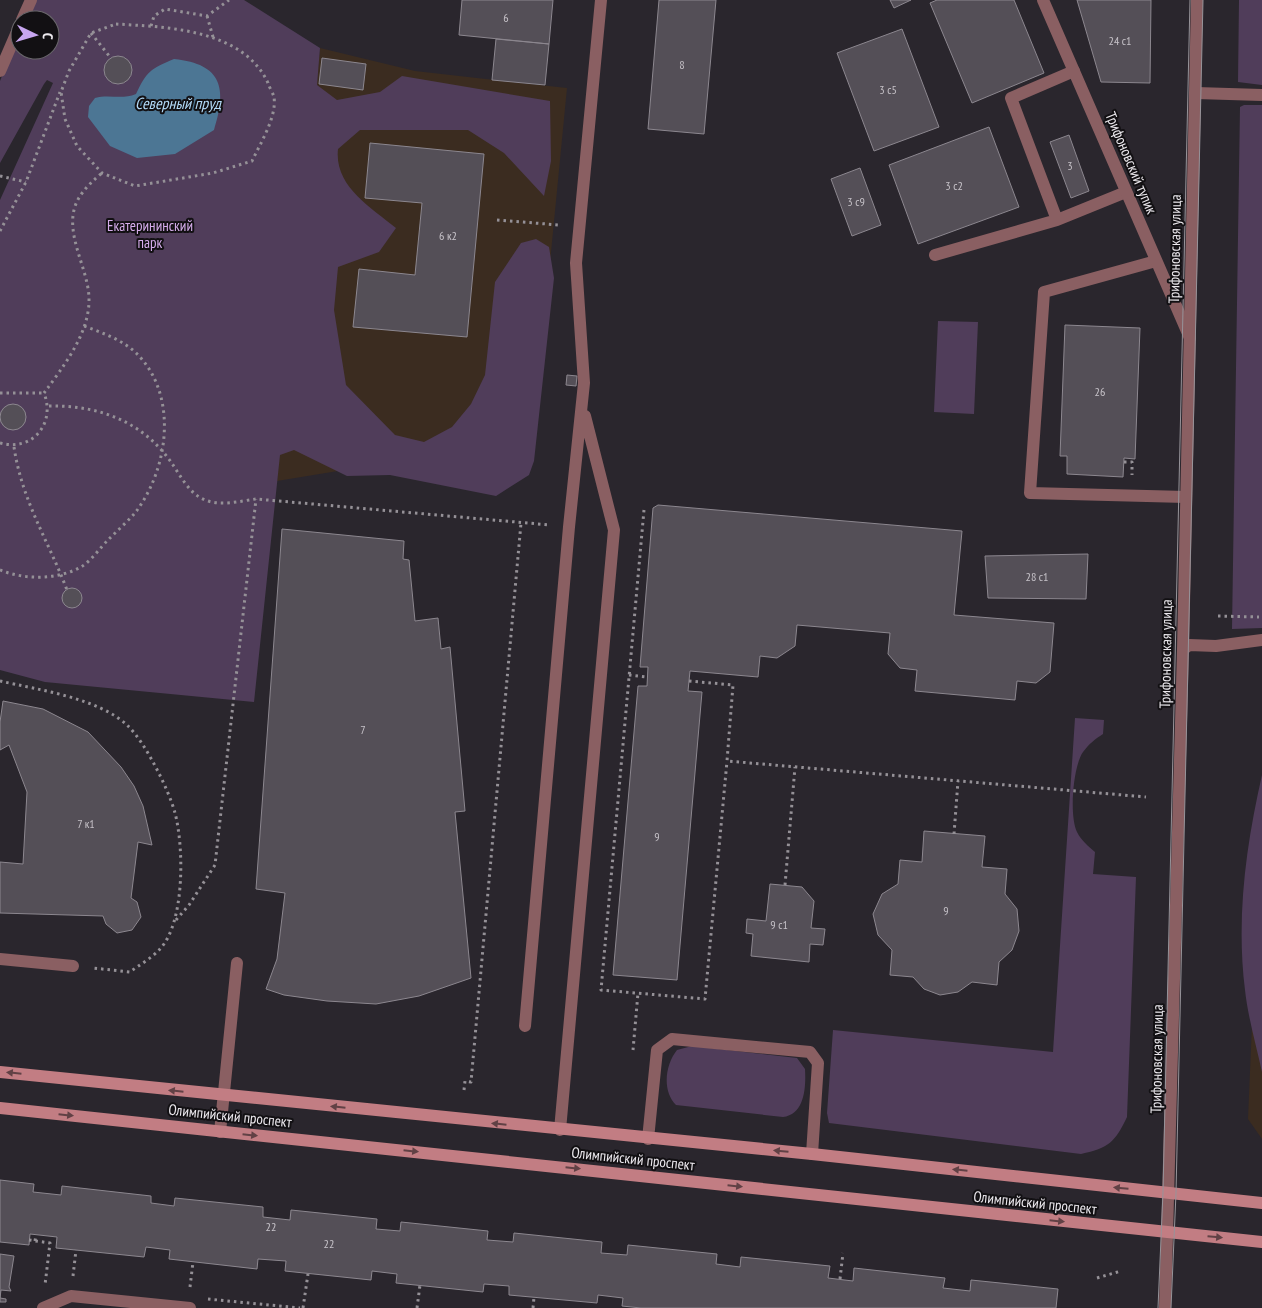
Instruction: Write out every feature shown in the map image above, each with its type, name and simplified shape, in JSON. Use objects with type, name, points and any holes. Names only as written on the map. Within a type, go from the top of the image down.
[{"type":"main road","name":"Олимпийский проспект","points":[[0,1072],[648,1139],[812,1154],[1262,1203]]},
{"type":"main road","name":"Олимпийский проспект","points":[[0,1108],[1262,1242]]},
{"type":"street","points":[[526,1026],[569,527],[584,383],[576,263],[601,0]]},
{"type":"street","name":"Трифоновский тупик","points":[[1043,0],[1190,338]]},
{"type":"street","name":"Трифоновская улица","points":[[1165,1308],[1170,1193],[1197,0]]},
{"type":"street","points":[[0,71],[10,48]]},
{"type":"street","points":[[1057,220],[1011,98],[1074,71]]},
{"type":"street","points":[[1196,93],[1262,95]]},
{"type":"street","points":[[935,255],[1057,220],[1126,192]]},
{"type":"street","points":[[1156,261],[1044,292],[1030,493],[1186,497]]},
{"type":"street","points":[[560,1130],[614,530],[582,406]]},
{"type":"street","points":[[1183,650],[1189,645],[1216,646],[1262,640]]},
{"type":"street","points":[[0,959],[72,966]]},
{"type":"street","points":[[220,1132],[237,963]]},
{"type":"street","points":[[648,1139],[658,1050],[672,1038],[810,1052],[818,1063],[812,1154]]},
{"type":"street","points":[[43,1308],[71,1296],[190,1308]]},
{"type":"path","points":[[151,26],[154,16],[165,9],[207,16],[229,0]]},
{"type":"path","points":[[207,16],[213,37]]},
{"type":"path","points":[[0,231],[26,182],[69,71],[91,33],[116,24],[151,26],[213,37],[243,52],[264,74],[274,98],[270,124],[252,162],[213,173],[136,186],[102,173],[77,146],[65,119],[61,92]]},
{"type":"path","points":[[91,33],[110,57]]},
{"type":"path","points":[[44,393],[67,362],[84,326],[89,300],[84,269],[74,238],[72,219],[82,194],[102,173]]},
{"type":"path","points":[[0,176],[26,182]]},
{"type":"path","points":[[498,220],[580,226]]},
{"type":"path","points":[[0,570],[14,576],[34,577],[61,574],[82,566],[135,513],[146,495],[163,450],[166,431],[162,403],[154,378],[140,356],[114,338],[84,326]]},
{"type":"path","points":[[0,393],[44,393]]},
{"type":"path","points":[[0,443],[14,447],[36,437],[44,423],[49,406],[44,393]]},
{"type":"path","points":[[49,406],[91,408],[124,420],[145,434],[163,450],[194,494],[205,500],[217,503],[256,499],[569,527]]},
{"type":"path","points":[[14,447],[18,474],[24,495],[67,590]]},
{"type":"path","points":[[1124,462],[1132,462],[1131,481]]},
{"type":"path","points":[[72,966],[130,972],[161,949],[176,920],[189,905],[215,865],[256,499]]},
{"type":"path","points":[[644,510],[601,990],[705,999],[733,685],[689,680]]},
{"type":"path","points":[[464,1090],[465,1081],[471,1082],[521,522]]},
{"type":"path","points":[[1218,616],[1262,617]]},
{"type":"path","points":[[629,675],[647,677]]},
{"type":"path","points":[[0,681],[91,702],[128,726],[154,764],[175,813],[182,871],[176,920]]},
{"type":"path","points":[[726,761],[1146,797]]},
{"type":"path","points":[[785,885],[795,767]]},
{"type":"path","points":[[954,834],[958,781]]},
{"type":"path","points":[[635,1036],[638,993]]},
{"type":"path","points":[[35,1241],[36,1235]]},
{"type":"path","points":[[29,1240],[50,1242],[45,1289]]},
{"type":"path","points":[[840,1279],[843,1253]]},
{"type":"path","points":[[190,1288],[193,1262]]},
{"type":"path","points":[[1097,1278],[1121,1271]]},
{"type":"path","points":[[303,1308],[308,1274]]},
{"type":"path","points":[[417,1308],[420,1285]]},
{"type":"path","points":[[533,1308],[534,1297]]},
{"type":"shaded area","points":[[320,48],[415,71],[567,88],[538,386],[417,458],[277,481]]},
{"type":"shaded area","points":[[1262,788],[1262,1139],[1248,1119]]},
{"type":"green space","name":"Екатерининский парк","points":[[32,0],[244,0],[320,48],[317,85],[337,100],[380,92],[402,76],[550,101],[551,161],[544,196],[504,153],[468,130],[360,130],[338,149],[338,162],[348,185],[365,204],[396,228],[379,252],[338,267],[334,310],[346,385],[395,435],[424,442],[452,427],[471,404],[485,375],[495,282],[521,243],[536,239],[549,247],[554,278],[534,461],[529,475],[496,496],[390,475],[347,476],[294,450],[280,455],[254,702],[45,682],[0,670],[0,200],[53,83],[47,80],[44,84],[0,163],[0,81],[10,56],[10,60],[60,60],[60,10],[28,10]]},
{"type":"green space","points":[[1239,0],[1262,0],[1262,85],[1238,82]]},
{"type":"green space","points":[[1244,105],[1262,105],[1262,628],[1232,629],[1240,107]]},
{"type":"green space","points":[[938,321],[978,322],[974,414],[934,412]]},
{"type":"green space","points":[[1075,718],[1104,720],[1103,734],[1083,752],[1077,768],[1073,791],[1073,815],[1077,832],[1095,852],[1093,874],[1136,877],[1127,1117],[1119,1132],[1105,1146],[1081,1154],[829,1123],[827,1113],[833,1030],[1053,1052]]},
{"type":"green space","points":[[1262,775],[1262,1072],[1246,1000],[1242,963],[1242,909],[1251,828]]},
{"type":"green space","points":[[692,1046],[797,1058],[805,1069],[803,1099],[800,1105],[796,1111],[783,1117],[676,1105],[667,1085],[668,1070],[677,1050]]},
{"type":"water","name":"Северный пруд","points":[[174,59],[203,66],[212,73],[217,81],[220,91],[220,102],[214,130],[175,154],[137,158],[110,146],[88,117],[89,106],[95,98],[126,97],[136,94],[143,80],[150,72],[159,65]]},
{"type":"building","points":[[462,0],[553,0],[549,44],[459,35]]},
{"type":"building","points":[[659,0],[716,0],[704,134],[648,129]]},
{"type":"building","points":[[890,0],[911,0],[894,8]]},
{"type":"building","points":[[937,0],[1014,0],[1044,73],[972,103],[930,3]]},
{"type":"building","points":[[1077,0],[1151,0],[1150,83],[1101,82]]},
{"type":"building","points":[[902,29],[939,127],[874,151],[837,53]]},
{"type":"building","points":[[496,39],[549,44],[545,85],[492,80]]},
{"type":"building","points":[[118,56],[128,60],[132,70],[128,80],[118,84],[108,80],[104,70],[108,60]]},
{"type":"building","points":[[322,58],[366,64],[363,90],[319,84]]},
{"type":"building","points":[[989,127],[1019,207],[918,244],[889,165]]},
{"type":"building","points":[[1069,135],[1089,191],[1071,198],[1050,142]]},
{"type":"building","points":[[370,143],[484,154],[467,337],[353,327],[359,269],[415,275],[422,203],[365,198]]},
{"type":"building","points":[[860,168],[881,225],[852,236],[831,179]]},
{"type":"building","points":[[1065,325],[1140,328],[1135,459],[1124,458],[1123,477],[1067,474],[1067,456],[1060,456]]},
{"type":"building","points":[[567,375],[577,376],[576,386],[566,385]]},
{"type":"building","points":[[13,404],[22,408],[26,417],[22,426],[13,430],[4,426],[0,417],[4,408]]},
{"type":"building","points":[[658,505],[962,531],[954,615],[1054,623],[1050,672],[1036,683],[1017,681],[1015,700],[915,691],[917,670],[900,668],[888,654],[890,633],[797,625],[795,646],[777,658],[760,656],[758,677],[690,671],[688,691],[702,692],[677,980],[613,975],[638,686],[647,686],[648,667],[640,667],[653,508]]},
{"type":"building","points":[[282,529],[404,541],[403,559],[409,560],[415,621],[438,618],[441,649],[450,647],[465,811],[455,812],[471,978],[419,996],[376,1004],[327,1001],[284,995],[266,989],[277,959],[285,893],[256,889]]},
{"type":"building","points":[[1088,554],[1086,599],[988,598],[985,556]]},
{"type":"building","points":[[72,588],[79,591],[82,598],[79,605],[72,608],[65,605],[62,598],[65,591]]},
{"type":"building","points":[[3,701],[43,709],[88,732],[121,767],[134,786],[143,806],[152,845],[138,842],[131,898],[137,902],[141,917],[132,930],[117,933],[106,924],[103,916],[0,913],[0,862],[23,864],[27,792],[9,745],[0,750],[0,722]]},
{"type":"building","points":[[924,831],[985,836],[982,867],[1007,869],[1005,894],[1017,909],[1019,931],[1012,950],[999,962],[997,985],[972,982],[958,992],[940,995],[924,989],[913,977],[890,975],[892,950],[878,935],[873,914],[882,894],[898,884],[900,860],[922,862]]},
{"type":"building","points":[[770,884],[802,887],[814,901],[811,928],[825,929],[823,945],[810,944],[809,962],[751,956],[753,934],[746,933],[747,919],[766,921]]},
{"type":"building","points":[[0,1180],[34,1184],[33,1192],[61,1195],[62,1186],[151,1196],[151,1203],[174,1206],[175,1198],[263,1207],[263,1217],[290,1220],[291,1210],[377,1219],[376,1229],[400,1231],[401,1222],[488,1231],[487,1240],[513,1242],[514,1233],[602,1242],[601,1253],[627,1255],[628,1245],[717,1254],[716,1264],[740,1267],[741,1257],[830,1266],[828,1278],[853,1281],[854,1268],[945,1278],[943,1288],[970,1291],[971,1280],[1058,1289],[1056,1308],[641,1308],[622,1306],[623,1298],[598,1295],[597,1303],[509,1295],[509,1286],[484,1284],[483,1292],[396,1283],[397,1274],[372,1271],[371,1280],[285,1271],[286,1261],[258,1259],[257,1269],[169,1259],[170,1250],[146,1247],[144,1257],[56,1248],[57,1237],[30,1234],[29,1245],[0,1242]]},
{"type":"building","points":[[0,1254],[14,1256],[9,1287],[11,1291],[1,1290],[0,1298]]},
{"type":"building","points":[[0,1298],[6,1299],[6,1302],[0,1302]]},
{"type":"tram line","points":[[1158,1308],[1163,1192],[1190,0]]},
{"type":"tram line","points":[[1171,1308],[1176,1193],[1203,0]]}]
